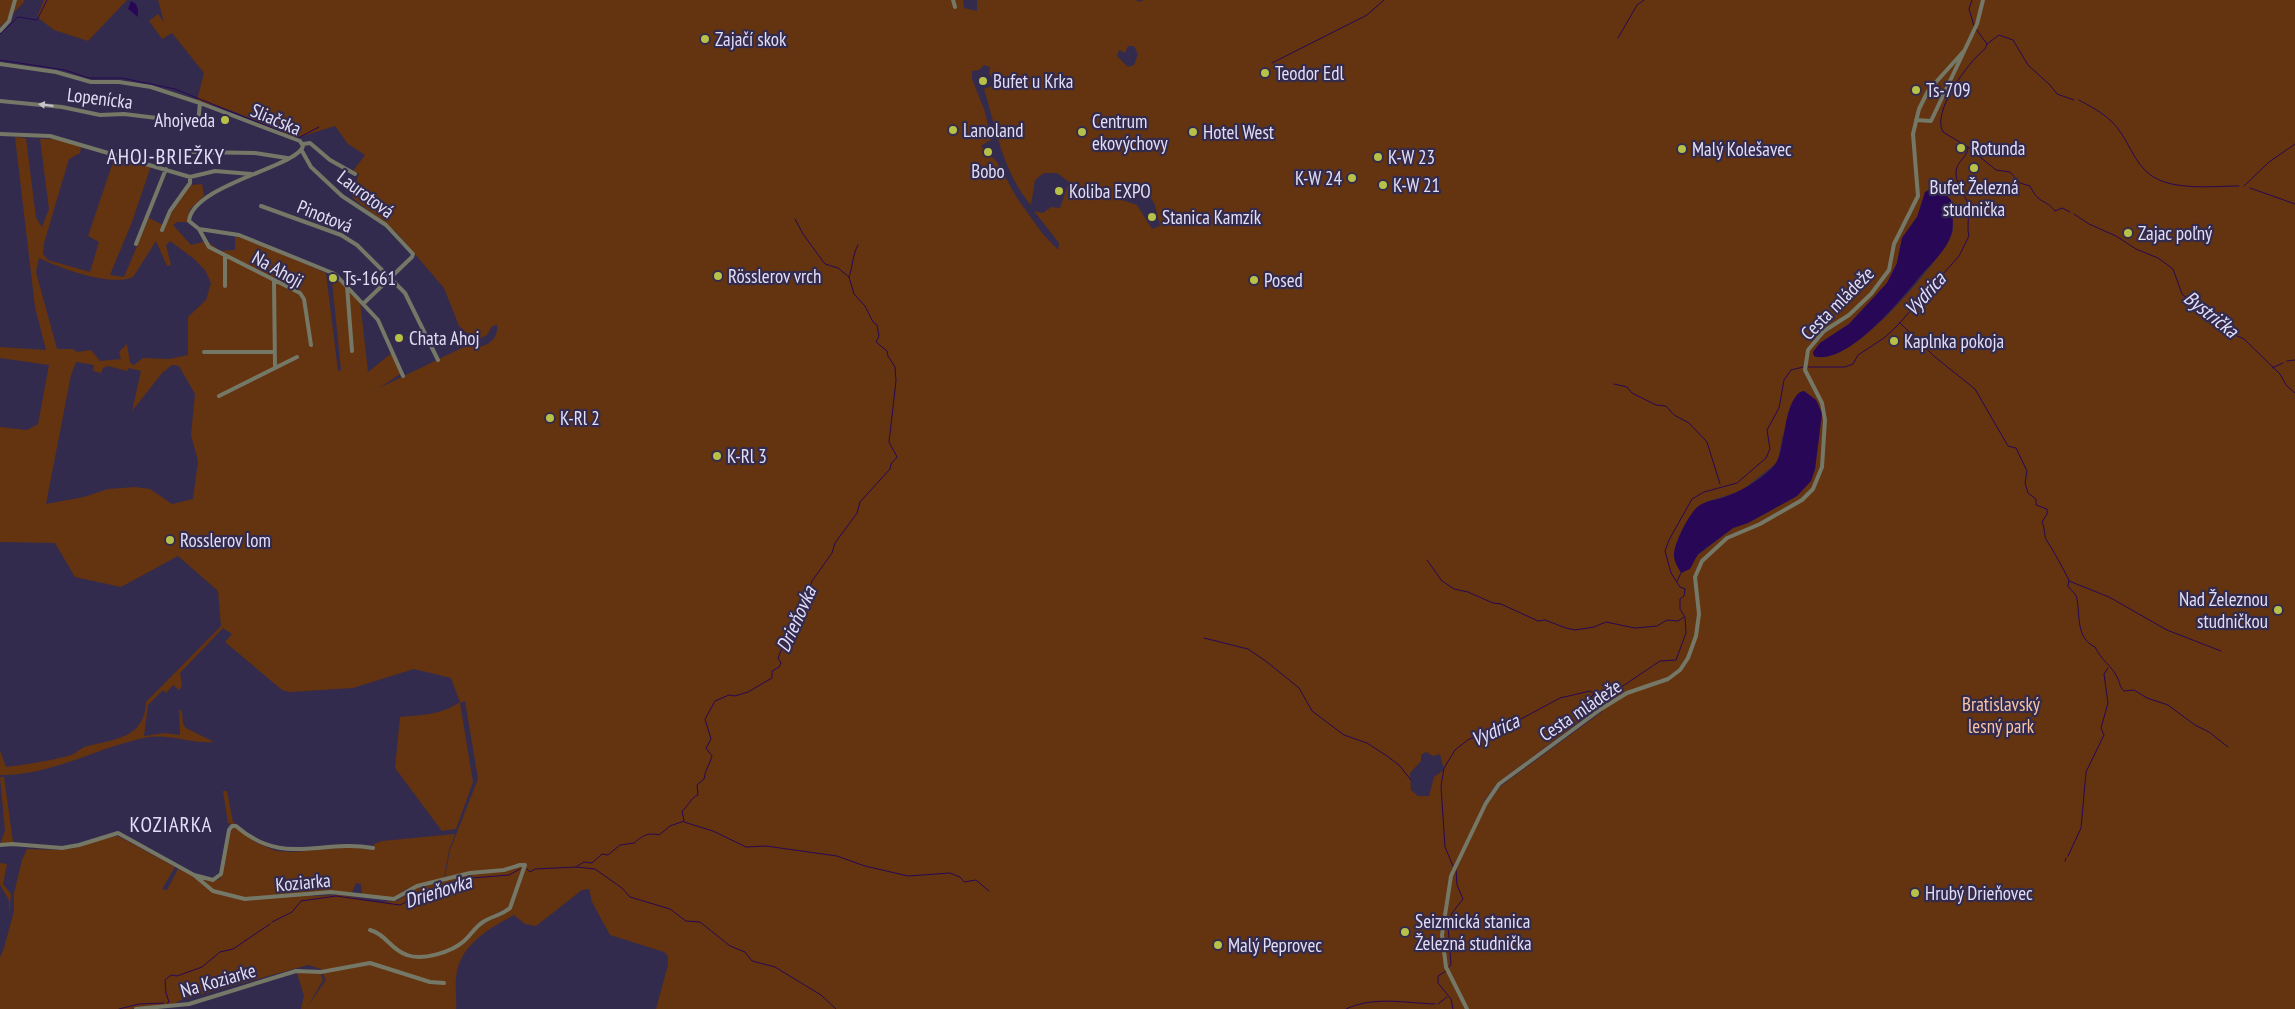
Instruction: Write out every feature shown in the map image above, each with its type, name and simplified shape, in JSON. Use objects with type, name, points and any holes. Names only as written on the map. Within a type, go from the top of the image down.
[{"type":"street","points":[[0,31],[10,21],[15,0]]},
{"type":"street","points":[[953,0],[955,7]]},
{"type":"street","name":"Cesta mládeže","points":[[1916,120],[1931,121],[1977,24],[1982,0]]},
{"type":"street","name":"Cesta mládeže","points":[[1467,1009],[1447,970],[1442,935],[1448,888],[1454,867],[1486,803],[1499,784],[1614,701],[1668,678],[1680,670],[1688,658],[1696,636],[1699,614],[1695,577],[1702,561],[1727,538],[1760,524],[1802,500],[1813,489],[1822,467],[1824,412],[1806,367],[1808,350],[1818,337],[1860,305],[1889,270],[1894,244],[1918,196],[1914,151],[1916,120],[1928,91],[1963,52]]},
{"type":"street","name":"Sliačska","points":[[0,64],[56,72],[87,81],[119,82],[151,87],[200,103],[300,141],[302,151],[251,174],[205,199],[193,209],[189,220],[199,229]]},
{"type":"street","name":"Lopenícka","points":[[0,101],[62,107],[100,115],[124,114],[198,124],[200,103]]},
{"type":"street","points":[[0,134],[50,136],[190,177],[215,171],[251,174]]},
{"type":"street","points":[[302,144],[310,143],[330,160],[355,174]]},
{"type":"street","name":"Laurotová","points":[[302,151],[311,167],[342,196],[386,224],[413,254],[390,279]]},
{"type":"street","points":[[193,152],[255,153],[289,158]]},
{"type":"street","points":[[136,244],[166,169]]},
{"type":"street","points":[[162,230],[170,211],[190,183],[190,177]]},
{"type":"street","name":"Pinotová","points":[[261,206],[341,235],[357,245],[405,293],[438,360]]},
{"type":"street","points":[[199,229],[240,235],[330,271],[364,303],[382,326],[404,376]]},
{"type":"street","name":"Na Ahoji","points":[[199,229],[209,247],[300,293],[304,299],[311,345]]},
{"type":"street","name":"Na Ahoji","points":[[225,256],[225,286]]},
{"type":"street","points":[[364,303],[390,279]]},
{"type":"street","points":[[274,280],[275,368]]},
{"type":"street","points":[[347,286],[352,351]]},
{"type":"street","points":[[226,346],[226,352]]},
{"type":"street","points":[[204,352],[274,352]]},
{"type":"street","points":[[219,396],[297,357]]},
{"type":"street","points":[[0,845],[12,844],[62,848],[79,845],[109,834],[118,833],[194,875],[213,880],[219,877],[229,830],[232,826],[236,826],[261,843],[284,850],[350,845],[373,848]]},
{"type":"street","name":"Koziarka","points":[[194,875],[213,891],[254,900],[331,892],[394,900],[417,886],[470,873],[504,870],[525,865],[510,908],[481,923],[459,944],[429,957],[406,955],[396,949],[381,934],[370,930]]},
{"type":"street","name":"Na Koziarke","points":[[136,1009],[177,1006],[296,971],[321,972],[373,963],[430,982],[444,983]]},
{"type":"green space","points":[[0,0],[24,0],[24,2],[0,27]]},
{"type":"green space","points":[[44,0],[127,0],[88,41],[54,30],[37,17]]},
{"type":"green space","name":"Bratislavský lesný park","points":[[158,0],[963,0],[964,8],[977,11],[977,0],[1136,0],[1139,2],[1144,0],[2295,0],[2295,1009],[656,1009],[668,965],[668,956],[664,952],[610,935],[592,902],[589,889],[582,890],[536,926],[525,924],[514,915],[476,939],[458,966],[456,1009],[301,1009],[304,996],[297,973],[320,973],[323,980],[308,1006],[326,980],[321,969],[308,965],[181,1000],[172,1005],[129,1009],[0,1009],[0,957],[14,911],[14,893],[22,860],[27,849],[60,850],[74,848],[104,838],[118,836],[175,867],[162,889],[167,890],[178,869],[204,880],[220,879],[230,834],[234,827],[255,842],[276,851],[293,852],[351,847],[372,850],[374,844],[382,841],[455,834],[449,850],[444,878],[404,890],[396,898],[362,894],[361,884],[356,883],[352,892],[312,893],[312,896],[341,895],[379,902],[397,901],[416,888],[444,882],[450,850],[478,779],[465,701],[460,703],[473,782],[456,829],[442,831],[395,768],[400,717],[439,712],[460,702],[451,678],[414,669],[353,688],[290,692],[282,690],[225,642],[232,634],[223,628],[180,673],[182,686],[179,690],[173,685],[166,693],[163,690],[148,705],[144,736],[165,733],[180,735],[179,709],[182,711],[183,724],[186,728],[214,742],[198,742],[157,736],[149,737],[130,741],[38,771],[0,775],[0,751],[6,767],[71,755],[86,747],[127,735],[140,723],[146,702],[221,626],[218,591],[178,556],[121,587],[75,577],[55,543],[0,542],[0,427],[27,430],[38,424],[49,365],[0,358],[0,347],[46,350],[35,307],[15,137],[26,138],[36,218],[42,227],[49,209],[40,139],[52,139],[79,144],[81,147],[80,153],[69,159],[44,243],[43,254],[48,260],[90,272],[99,242],[88,236],[115,156],[151,166],[132,222],[110,275],[124,277],[149,218],[165,226],[172,212],[191,185],[202,184],[204,196],[190,209],[187,222],[177,222],[173,225],[191,245],[207,241],[220,251],[235,250],[235,236],[252,241],[326,273],[338,371],[341,370],[332,281],[337,278],[360,301],[368,372],[392,353],[400,374],[379,388],[466,346],[477,347],[488,344],[492,341],[497,331],[497,325],[492,326],[487,335],[476,341],[459,326],[444,288],[396,232],[354,199],[351,194],[359,174],[353,171],[365,155],[348,144],[335,126],[296,138],[235,112],[197,100],[204,73],[172,33],[162,39],[149,21],[158,14],[164,22]],"holes":[[[1128,46],[1134,46],[1138,54],[1134,65],[1128,67],[1117,56],[1119,50],[1125,53]],[[984,65],[990,67],[989,74],[997,84],[984,89],[1001,150],[1021,192],[1031,205],[1035,180],[1044,173],[1057,173],[1069,182],[1060,208],[1051,207],[1043,213],[1034,211],[1059,243],[1058,250],[1042,233],[1017,198],[997,162],[981,146],[992,139],[984,109],[972,79],[972,71],[979,70]],[[1938,188],[1951,200],[1953,231],[1948,243],[1924,275],[1889,314],[1870,331],[1851,345],[1832,355],[1815,357],[1813,352],[1820,343],[1849,324],[1887,283],[1897,263],[1902,238],[1917,217],[1929,189]],[[1119,192],[1151,198],[1155,205],[1160,226],[1152,229],[1137,205],[1116,198]],[[156,241],[167,266],[171,265],[166,245],[170,241],[193,258],[205,270],[211,283],[206,300],[188,317],[188,355],[169,359],[143,358],[134,365],[130,363],[127,344],[119,352],[121,359],[100,361],[91,350],[77,352],[73,349],[57,349],[36,272],[39,258],[59,267],[85,275],[112,280],[133,277]],[[76,362],[94,365],[93,371],[101,373],[103,368],[108,366],[127,371],[129,368],[141,371],[132,411],[162,373],[172,365],[179,366],[195,394],[191,435],[198,461],[193,499],[172,504],[150,489],[135,487],[108,489],[84,497],[46,504],[71,375]],[[1804,391],[1816,400],[1822,413],[1815,469],[1811,481],[1797,496],[1748,523],[1733,528],[1698,555],[1681,573],[1678,567],[1706,502],[1741,491],[1778,462],[1782,438],[1797,395]],[[1599,707],[1603,711],[1501,786],[1488,803],[1484,801],[1497,783]],[[1426,752],[1433,756],[1440,754],[1444,770],[1434,777],[1429,796],[1418,796],[1411,790],[1410,773],[1421,761],[1421,755]],[[505,909],[507,910],[478,926],[460,944],[479,922]]]},
{"type":"green space","points":[[0,777],[4,777],[13,842],[0,844],[5,831]]},
{"type":"green space","points":[[223,791],[227,791],[233,822],[237,825],[228,823]]},
{"type":"green space","points":[[0,863],[7,864],[3,884],[11,894],[9,915],[9,900],[0,885]]},
{"type":"shaded area","points":[[131,1],[136,4],[138,17],[128,9]]},
{"type":"shaded area","points":[[1934,187],[1938,188],[1951,200],[1953,219],[1950,238],[1938,257],[1888,313],[1858,341],[1842,351],[1827,357],[1814,356],[1813,352],[1820,343],[1849,324],[1887,283],[1897,263],[1902,238],[1917,217],[1925,192]]},
{"type":"shaded area","points":[[1804,391],[1816,400],[1822,413],[1815,469],[1811,481],[1797,496],[1748,523],[1733,528],[1698,554],[1690,569],[1681,573],[1674,555],[1687,520],[1700,505],[1735,493],[1771,469],[1780,453],[1789,409],[1800,392]]},
{"type":"waterway","points":[[0,34],[18,17],[37,20],[47,0]]},
{"type":"waterway","points":[[1272,63],[1367,15],[1384,0]]},
{"type":"waterway","points":[[1618,38],[1637,5],[1644,0]]},
{"type":"waterway","name":"Vydrica","points":[[1972,0],[1969,9],[1974,26]]},
{"type":"waterway","name":"Vydrica","points":[[1807,367],[1845,367],[1853,364],[1858,355],[1884,338],[1896,327],[1959,256],[1969,236],[1969,210],[1967,201],[1958,183],[1956,171],[1968,147],[1943,132],[1941,123],[1942,112],[1947,100],[1962,75],[1985,49],[1987,44],[1976,29]]},
{"type":"waterway","points":[[1987,44],[1999,35],[2013,40],[2028,65],[2057,94],[2074,100]]},
{"type":"waterway","points":[[0,60],[65,70],[89,78],[122,78],[175,89],[282,132]]},
{"type":"waterway","points":[[2079,100],[2111,121],[2122,134],[2145,171],[2161,181],[2183,186],[2239,186]]},
{"type":"waterway","points":[[298,138],[319,127]]},
{"type":"waterway","points":[[2244,186],[2269,162],[2295,144]]},
{"type":"waterway","name":"Bystrička","points":[[1968,147],[1996,170],[2010,172],[2020,183],[2030,186],[2036,196],[2055,211],[2062,208],[2070,212]]},
{"type":"waterway","points":[[2250,188],[2295,204]]},
{"type":"waterway","name":"Bystrička","points":[[2074,214],[2136,249],[2158,258],[2173,269],[2182,294],[2195,305],[2205,307],[2208,314],[2215,317],[2219,322],[2231,326],[2235,335],[2244,339],[2280,374],[2286,385],[2295,393]]},
{"type":"waterway","name":"Drieňovka","points":[[527,869],[530,872],[535,869],[576,867],[584,862],[592,863],[602,854],[608,855],[620,845],[634,843],[648,834],[659,835],[670,826],[684,821],[682,811],[698,795],[697,785],[704,779],[712,756],[706,748],[711,739],[705,719],[715,701],[729,695],[735,696],[748,692],[772,678],[772,671],[779,667],[781,663],[778,658],[789,630],[796,622],[798,605],[803,594],[809,590],[812,581],[832,553],[835,543],[857,513],[860,502],[890,469],[891,464],[897,457],[889,442],[896,381],[895,367],[887,351],[876,342],[879,336],[877,325],[873,322],[865,306],[854,294],[849,277],[838,268],[825,264],[803,234],[795,219]]},
{"type":"waterway","points":[[849,277],[858,245]]},
{"type":"waterway","points":[[1900,323],[1935,357],[1975,389],[2008,446],[2016,448],[2027,471],[2025,483],[2028,493],[2036,499],[2036,505],[2047,509],[2047,514],[2042,522],[2045,537],[2069,580],[2068,586],[2075,594],[2082,632],[2115,673],[2122,689],[2124,691],[2134,690],[2147,698],[2168,705],[2228,747]]},
{"type":"waterway","points":[[2287,361],[2295,360]]},
{"type":"waterway","points":[[2272,368],[2283,363]]},
{"type":"waterway","name":"Vydrica","points":[[1453,866],[1445,847],[1441,786],[1444,768],[1455,750],[1469,739],[1488,733],[1511,720],[1521,719],[1560,698],[1590,691],[1594,694],[1591,697],[1592,700],[1599,702],[1660,661],[1676,660],[1686,633],[1685,617],[1680,609],[1680,599],[1684,596],[1685,589],[1680,587],[1671,573],[1665,551],[1669,540],[1692,499],[1704,492],[1737,483],[1766,458],[1770,449],[1767,430],[1779,408],[1784,380],[1791,370],[1803,367]]},
{"type":"waterway","points":[[1614,384],[1627,387],[1632,393],[1656,405],[1666,406],[1674,415],[1689,423],[1707,442],[1720,484]]},
{"type":"waterway","points":[[1427,560],[1442,581],[1454,589],[1501,604],[1538,621],[1545,620],[1575,630],[1594,627],[1606,622],[1635,628],[1657,626],[1667,620],[1678,621],[1684,617]]},
{"type":"waterway","name":"Vydrica","points":[[1677,581],[1681,573]]},
{"type":"waterway","points":[[2069,581],[2109,597],[2167,630],[2221,651]]},
{"type":"waterway","points":[[1204,638],[1248,649],[1267,662],[1299,688],[1312,711],[1344,735],[1367,743],[1387,756],[1399,765],[1411,780]]},
{"type":"waterway","points":[[2068,856],[2081,828],[2086,772],[2104,735],[2101,728],[2108,703],[2104,674],[2108,668]]},
{"type":"waterway","points":[[684,822],[713,831],[746,847],[766,846],[837,856],[865,866],[908,876],[950,873],[960,877],[964,882],[976,880],[989,891]]},
{"type":"waterway","points":[[576,867],[595,869],[622,888],[630,897],[670,909],[686,921],[700,922],[730,946],[745,952],[752,961],[775,967],[821,995],[836,1009]]},
{"type":"waterway","name":"Drieňovka","points":[[272,922],[292,912],[301,901],[336,896],[400,905],[429,891],[463,885],[472,878],[509,875],[520,869]]},
{"type":"waterway","name":"Vydrica","points":[[1448,968],[1451,965],[1448,925],[1452,913],[1463,899],[1457,885],[1456,870]]},
{"type":"waterway","name":"Drieňovka","points":[[167,1003],[169,1002],[165,980],[171,975],[177,976],[202,967],[220,952],[233,949],[270,924]]},
{"type":"waterway","name":"Vydrica","points":[[1446,971],[1438,976],[1438,983],[1451,999],[1453,1009]]},
{"type":"waterway","points":[[1438,1004],[1447,997]]},
{"type":"waterway","points":[[1346,1009],[1378,1001],[1435,1004]]},
{"type":"waterway","name":"Drieňovka","points":[[119,1009],[139,1004],[164,1003]]},
{"type":"place","name":"Zajačí skok","points":[[705,39]]},
{"type":"place","name":"Teodor Edl","points":[[1265,73]]},
{"type":"place","name":"Bufet u Krka","points":[[983,81]]},
{"type":"place","name":"Ts-709","points":[[1916,90]]},
{"type":"place","name":"Ahojveda","points":[[225,120]]},
{"type":"place","name":"Lanoland","points":[[953,130]]},
{"type":"place","name":"Centrum ekovýchovy","points":[[1082,132]]},
{"type":"place","name":"Hotel West","points":[[1193,132]]},
{"type":"place","name":"Rotunda","points":[[1961,148]]},
{"type":"place","name":"Malý Kolešavec","points":[[1682,149]]},
{"type":"place","name":"Bobo","points":[[988,152]]},
{"type":"place","name":"K-W 23","points":[[1378,157]]},
{"type":"place","name":"Bufet Železná studnička","points":[[1974,168]]},
{"type":"place","name":"K-W 24","points":[[1352,178]]},
{"type":"place","name":"K-W 21","points":[[1383,185]]},
{"type":"place","name":"Koliba EXPO","points":[[1059,191]]},
{"type":"place","name":"Stanica Kamzík","points":[[1152,217]]},
{"type":"place","name":"Zajac poľný","points":[[2128,233]]},
{"type":"place","name":"Rösslerov vrch","points":[[718,276]]},
{"type":"place","name":"Ts-1661","points":[[333,278]]},
{"type":"place","name":"Posed","points":[[1254,280]]},
{"type":"place","name":"Chata Ahoj","points":[[399,338]]},
{"type":"place","name":"Kaplnka pokoja","points":[[1894,341]]},
{"type":"place","name":"K-Rl 2","points":[[550,418]]},
{"type":"place","name":"K-Rl 3","points":[[717,456]]},
{"type":"place","name":"Rosslerov lom","points":[[170,540]]},
{"type":"place","name":"Nad Železnou studničkou","points":[[2278,610]]},
{"type":"place","name":"Hrubý Drieňovec","points":[[1915,893]]},
{"type":"place","name":"Seizmická stanica Železná studnička","points":[[1405,932]]},
{"type":"place","name":"Malý Peprovec","points":[[1218,945]]},
{"type":"district","name":"AHOJ-BRIEŽKY","points":[[166,156]]},
{"type":"district","name":"KOZIARKA","points":[[171,824]]}]
